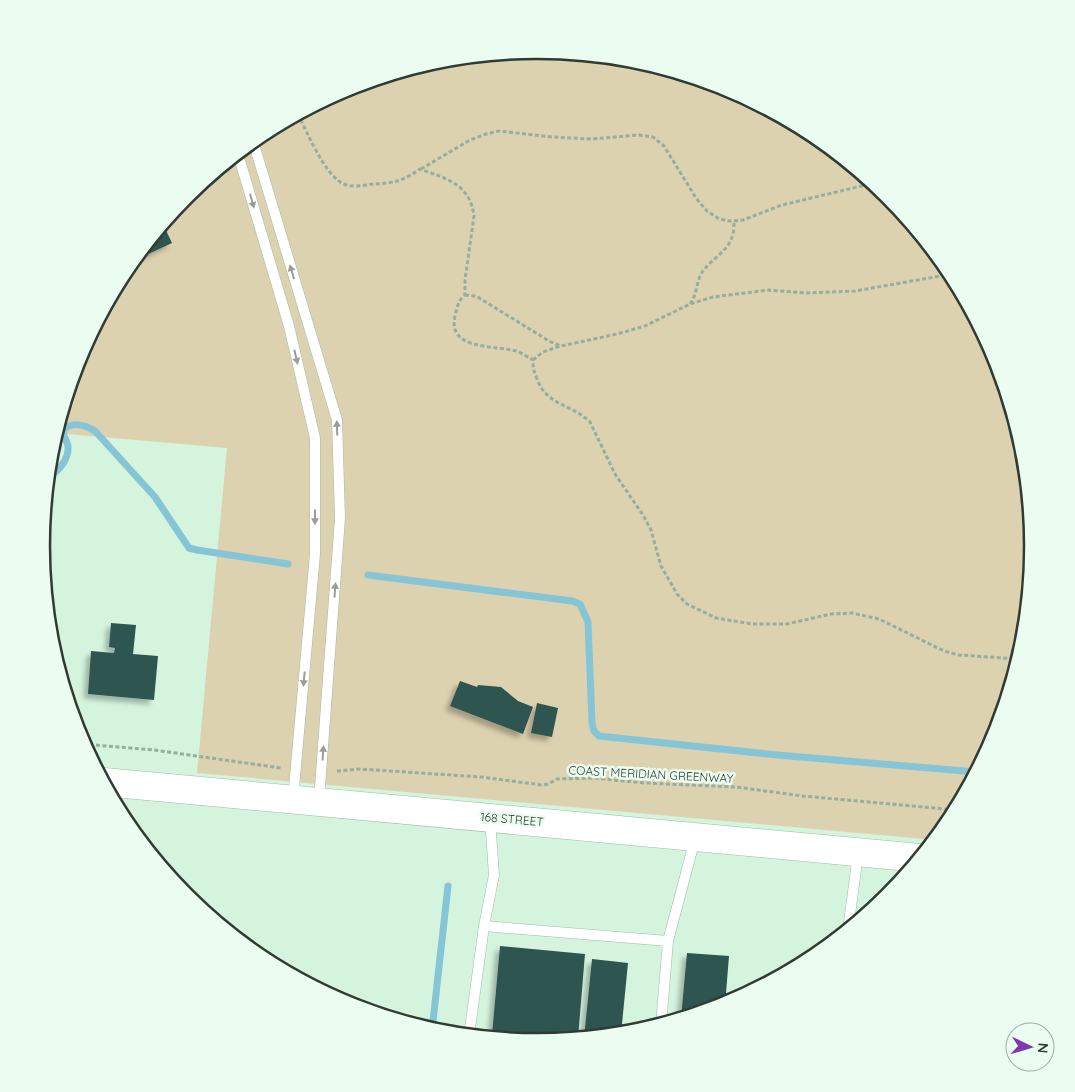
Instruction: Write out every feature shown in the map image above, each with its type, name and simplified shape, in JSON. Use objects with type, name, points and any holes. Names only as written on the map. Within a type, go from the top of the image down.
[{"type":"main road","name":"168 STREET","points":[[111,783],[912,857]]},
{"type":"lane","points":[[256,149],[336,420],[340,518],[306,800]]},
{"type":"lane","points":[[239,161],[289,326],[315,438],[315,554],[306,800]]},
{"type":"lane","points":[[470,1028],[484,926],[494,875],[490,817]]},
{"type":"lane","points":[[662,1018],[668,942],[696,836]]},
{"type":"lane","points":[[849,921],[858,852]]},
{"type":"lane","points":[[484,926],[668,942]]},
{"type":"path","points":[[301,120],[326,167],[335,178],[344,184],[354,186],[396,183],[408,178],[470,140],[499,131],[591,139],[639,135],[653,137],[664,146],[696,198],[707,211],[719,219],[743,220],[782,205],[865,185]]},
{"type":"path","points":[[420,169],[454,182],[468,195],[473,208],[474,216],[465,280],[465,295]]},
{"type":"path","points":[[690,304],[695,297],[700,276],[705,268],[728,246],[732,236],[734,221]]},
{"type":"path","points":[[533,360],[543,352],[561,346],[645,326],[690,304],[713,297],[769,290],[805,293],[855,291],[943,276]]},
{"type":"path","points":[[533,360],[518,352],[464,342],[456,334],[453,323],[461,298],[465,295],[476,296],[549,342],[561,346]]},
{"type":"path","points":[[533,360],[533,368],[545,394],[551,400],[584,415],[590,422],[614,474],[647,523],[661,566],[677,594],[687,604],[716,618],[752,624],[787,624],[831,614],[852,613],[879,619],[944,651],[959,655],[1011,658]]},
{"type":"path","points":[[92,745],[154,750],[272,767]]},
{"type":"path","name":"COAST MERIDIAN GREENWAY","points":[[345,771],[360,769],[481,777],[536,785],[548,784],[557,779],[594,778],[644,784],[736,787],[803,796],[948,809]]},
{"type":"shaded area","points":[[538,58],[601,63],[633,68],[694,84],[753,109],[781,124],[834,159],[859,179],[882,201],[924,249],[960,302],[975,330],[999,389],[1008,420],[1016,451],[1024,514],[1024,578],[1021,610],[1016,641],[999,703],[975,762],[960,790],[927,839],[197,773],[227,448],[63,434],[87,359],[115,302],[132,275],[151,249],[193,201],[241,159],[294,124],[322,109],[381,84],[442,68],[474,63]]},
{"type":"building","points":[[166,231],[172,243],[147,255]]},
{"type":"building","points":[[111,623],[136,625],[133,654],[158,656],[154,700],[88,694],[91,651],[114,653],[115,648],[109,647]]},
{"type":"building","points":[[460,681],[477,687],[478,685],[501,687],[518,701],[533,707],[523,734],[450,706]]},
{"type":"building","points":[[537,703],[558,708],[552,737],[531,733]]},
{"type":"building","points":[[500,946],[585,954],[579,1031],[538,1034],[492,1031]]},
{"type":"building","points":[[687,953],[729,956],[726,993],[729,994],[682,1012]]},
{"type":"building","points":[[592,959],[628,963],[622,1026],[585,1031]]},
{"type":"waterway","points":[[65,429],[79,425],[95,431],[155,497],[189,548],[288,564]]},
{"type":"waterway","points":[[56,471],[67,456],[68,446],[64,433]]},
{"type":"waterway","points":[[368,575],[572,601],[580,604],[588,622],[592,723],[594,731],[599,736],[777,755],[970,771]]},
{"type":"waterway","points":[[433,1022],[448,886]]}]
